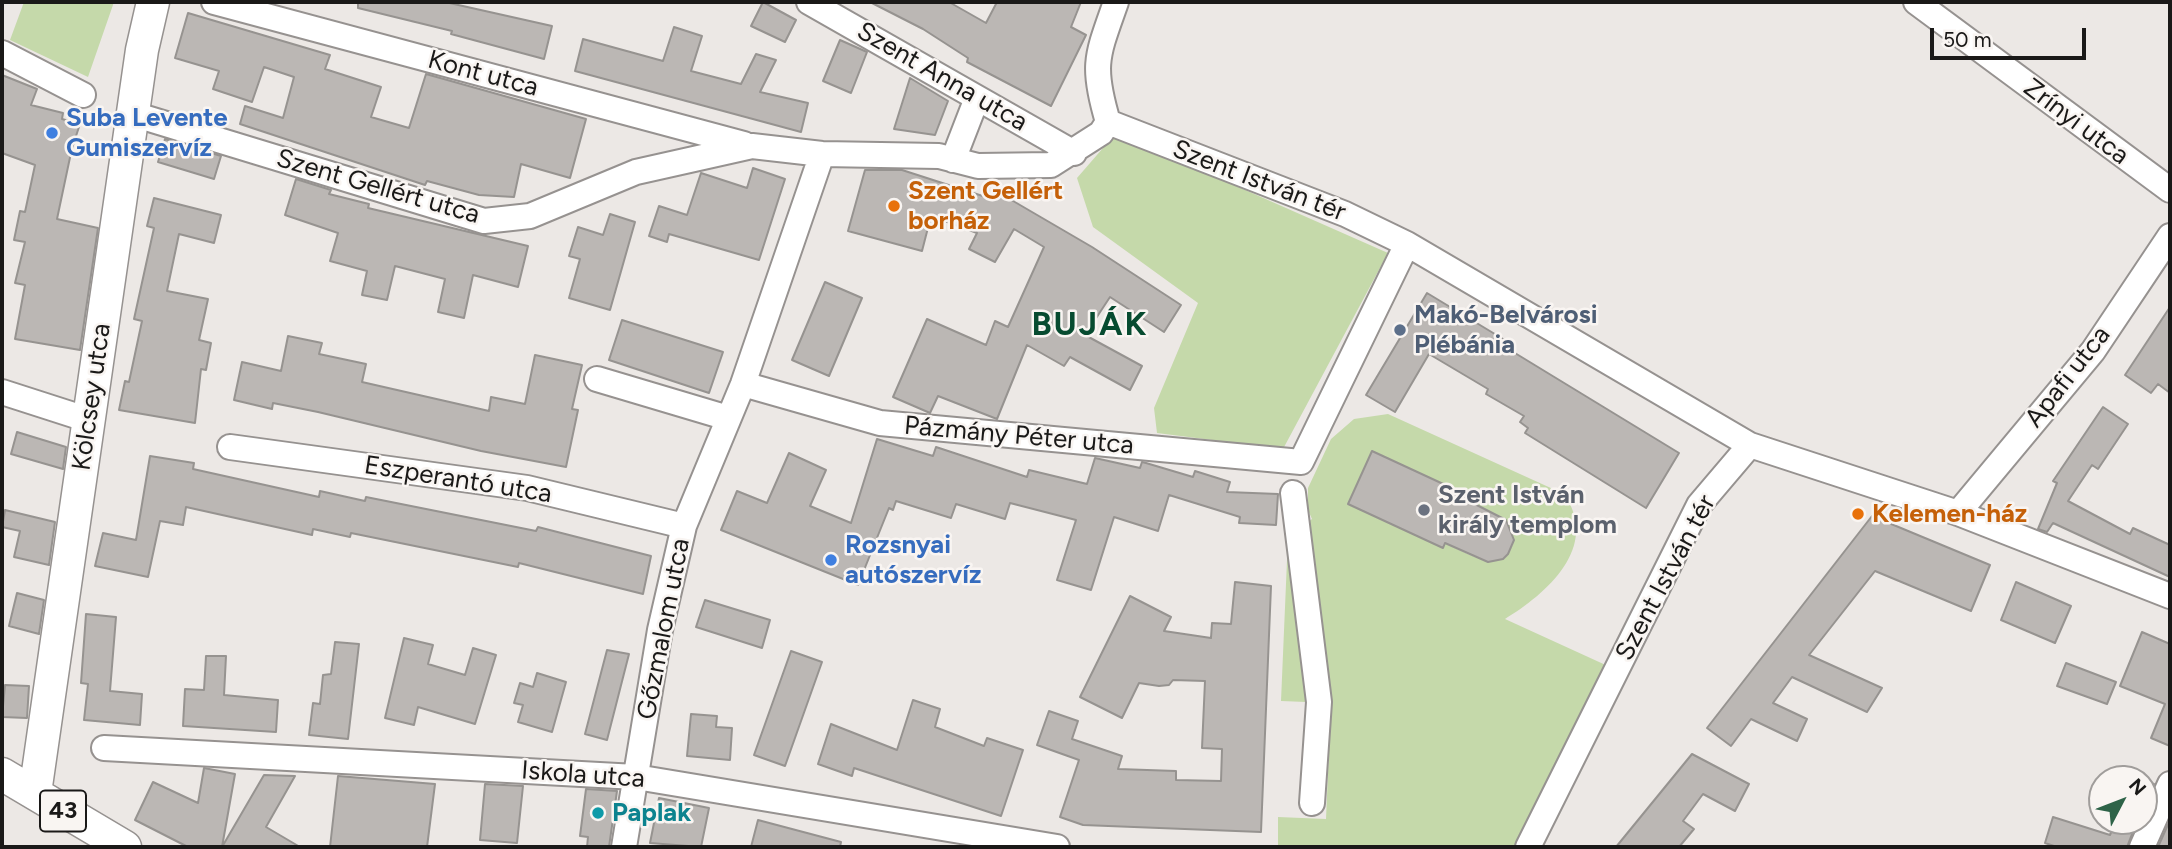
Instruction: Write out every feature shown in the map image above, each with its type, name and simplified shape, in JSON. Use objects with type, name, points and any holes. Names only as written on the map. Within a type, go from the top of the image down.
[{"type":"main road","name":"Kölcsey utca","points":[[34,793],[133,114],[153,2]]},
{"type":"main road","name":"43","points":[[2,774],[125,847]]},
{"type":"street","name":"Kont utca","points":[[215,2],[752,146]]},
{"type":"street","name":"Szent Anna utca","points":[[809,2],[1074,153]]},
{"type":"street","points":[[1108,122],[1096,82],[1097,57],[1116,2]]},
{"type":"street","name":"Zrínyi utca","points":[[1916,2],[2170,190]]},
{"type":"street","points":[[2,53],[83,95]]},
{"type":"street","points":[[953,160],[977,98]]},
{"type":"street","name":"Szent Gellért utca","points":[[133,114],[484,221],[530,216],[636,172],[752,146],[822,154],[939,156],[978,166],[1051,165],[1074,153],[1101,133],[1108,122]]},
{"type":"street","name":"Szent István tér","points":[[1108,122],[1345,214],[1407,244],[1750,446],[1699,505],[1528,847]]},
{"type":"street","name":"Gőzmalom utca","points":[[624,847],[660,631],[684,526],[743,383],[822,154]]},
{"type":"street","name":"Apafi utca","points":[[1958,513],[2093,351],[2170,236]]},
{"type":"street","name":"Pázmány Péter utca","points":[[743,383],[880,423],[1301,462],[1407,244]]},
{"type":"street","points":[[597,379],[728,418]]},
{"type":"street","points":[[2,392],[89,420]]},
{"type":"street","points":[[1750,446],[1958,513],[2170,596]]},
{"type":"street","name":"Eszperantó utca","points":[[230,447],[527,488],[684,526]]},
{"type":"street","points":[[1293,493],[1319,702],[1312,803]]},
{"type":"street","name":"Iskola utca","points":[[104,748],[636,777],[1057,847]]},
{"type":"street","points":[[2142,847],[2170,784]]},
{"type":"green space","points":[[24,2],[114,2],[88,77],[10,40]]},
{"type":"green space","points":[[1116,133],[1388,253],[1283,449],[1157,433],[1154,408],[1198,303],[1093,227],[1077,178]]},
{"type":"green space","points":[[1388,414],[1564,494],[1574,514],[1576,532],[1564,567],[1537,596],[1505,619],[1610,667],[1520,847],[1278,847],[1278,817],[1326,819],[1331,703],[1281,701],[1288,537],[1312,519],[1308,510],[1308,488],[1331,439],[1354,419]],"holes":[[[1372,452],[1506,520],[1514,540],[1509,551],[1503,558],[1485,560],[1445,543],[1443,548],[1348,504]]]},
{"type":"building","points":[[358,2],[445,2],[552,26],[544,59],[451,34],[452,31],[358,8]]},
{"type":"building","points":[[763,2],[796,20],[785,42],[751,26]]},
{"type":"building","points":[[870,2],[949,2],[986,23],[997,2],[1081,2],[1071,27],[1086,35],[1051,106],[967,62],[968,58],[923,29]]},
{"type":"building","points":[[188,13],[330,55],[325,69],[381,87],[371,117],[409,128],[426,74],[586,119],[570,178],[521,164],[514,197],[479,195],[427,181],[425,185],[240,124],[245,106],[283,118],[294,77],[264,67],[252,102],[213,89],[219,71],[175,58]]},
{"type":"building","points":[[674,27],[702,36],[691,71],[741,84],[756,54],[776,60],[760,92],[808,103],[801,132],[575,71],[583,39],[663,61]]},
{"type":"building","points":[[840,40],[867,52],[851,93],[823,81]]},
{"type":"building","points":[[2,75],[37,89],[31,105],[63,113],[62,119],[80,124],[72,148],[57,219],[98,228],[80,350],[15,339],[25,285],[15,283],[25,242],[14,240],[20,211],[25,212],[35,165],[2,153]]},
{"type":"building","points":[[910,78],[948,101],[935,135],[894,129]]},
{"type":"building","points":[[165,139],[221,156],[214,179],[158,162]]},
{"type":"building","points":[[753,168],[785,179],[759,260],[669,234],[667,242],[649,236],[659,206],[687,215],[701,173],[747,188]]},
{"type":"building","points":[[865,170],[902,170],[992,199],[996,191],[1092,247],[1181,305],[1164,332],[1110,297],[1085,335],[1142,366],[1130,390],[1070,357],[1064,366],[1027,345],[997,419],[938,396],[930,413],[893,397],[927,319],[986,345],[995,321],[1008,327],[1044,247],[1014,229],[995,262],[969,249],[977,233],[931,216],[922,251],[848,231]]},
{"type":"building","points":[[296,179],[331,190],[329,194],[369,204],[368,208],[528,246],[518,287],[473,275],[464,318],[438,312],[445,279],[395,266],[387,300],[362,295],[367,271],[330,261],[338,233],[285,215]]},
{"type":"building","points":[[154,198],[221,215],[214,243],[179,234],[167,291],[208,299],[199,340],[211,343],[206,370],[201,369],[195,423],[119,410],[125,381],[129,382],[142,321],[134,319],[154,228],[147,226]]},
{"type":"building","points":[[610,214],[635,222],[610,310],[569,298],[580,259],[569,256],[578,227],[603,235]]},
{"type":"building","points":[[825,282],[862,298],[829,376],[792,360]]},
{"type":"building","points":[[1427,293],[1513,345],[1510,350],[1679,453],[1646,508],[1525,433],[1528,428],[1520,422],[1524,416],[1486,394],[1488,389],[1429,354],[1395,412],[1366,395]]},
{"type":"building","points":[[2170,307],[2170,393],[2158,384],[2151,393],[2125,375]]},
{"type":"building","points":[[622,320],[723,352],[709,393],[609,360]]},
{"type":"building","points":[[288,336],[322,343],[319,354],[366,364],[362,382],[489,411],[491,397],[525,404],[535,355],[582,365],[572,409],[578,410],[566,467],[481,451],[318,412],[273,403],[272,409],[234,400],[242,362],[281,371]]},
{"type":"building","points":[[2103,407],[2128,424],[2098,469],[2092,465],[2068,501],[2130,534],[2133,528],[2170,545],[2170,577],[2053,523],[2047,532],[2038,529],[2057,483],[2053,481]]},
{"type":"building","points":[[17,432],[66,447],[63,469],[11,454]]},
{"type":"building","points":[[877,439],[933,456],[936,447],[1027,477],[1029,470],[1087,484],[1095,458],[1140,468],[1142,462],[1193,477],[1195,471],[1230,482],[1227,492],[1278,494],[1276,525],[1239,523],[1240,517],[1169,495],[1158,531],[1114,517],[1091,590],[1057,580],[1076,520],[1010,503],[1005,519],[956,504],[951,518],[896,501],[893,510],[889,508],[858,585],[721,530],[737,491],[767,503],[789,453],[826,470],[810,506],[851,523]]},
{"type":"building","name":"Szent István király templom","points":[[1372,451],[1467,495],[1465,499],[1506,520],[1514,540],[1508,554],[1503,559],[1488,562],[1445,543],[1443,548],[1348,504]]},
{"type":"building","points":[[150,456],[194,463],[193,469],[319,497],[320,491],[365,501],[366,497],[536,531],[538,527],[651,556],[643,594],[519,563],[518,567],[351,533],[350,537],[313,529],[312,535],[186,507],[183,525],[160,521],[148,577],[95,566],[103,533],[136,540]]},
{"type":"building","points":[[5,510],[55,522],[49,565],[14,557],[20,531],[2,527]]},
{"type":"building","points":[[1872,516],[1990,565],[1971,611],[1875,571],[1809,655],[1882,688],[1867,712],[1792,677],[1773,703],[1807,719],[1797,741],[1751,719],[1731,746],[1707,728]]},
{"type":"building","points":[[1235,582],[1271,586],[1261,832],[1083,825],[1060,817],[1079,760],[1037,745],[1049,711],[1078,721],[1072,739],[1122,756],[1118,769],[1176,771],[1176,780],[1221,781],[1222,749],[1202,748],[1205,681],[1173,680],[1169,685],[1159,686],[1139,683],[1122,718],[1080,697],[1130,596],[1171,617],[1164,631],[1211,638],[1212,623],[1231,624]]},
{"type":"building","points":[[2016,582],[2071,606],[2055,643],[2001,620]]},
{"type":"building","points":[[17,593],[44,600],[39,634],[9,626]]},
{"type":"building","points":[[705,600],[770,620],[762,648],[696,627]]},
{"type":"building","points":[[86,614],[116,617],[110,691],[142,694],[140,725],[84,720],[88,684],[81,683]]},
{"type":"building","points":[[2142,632],[2170,644],[2170,746],[2151,738],[2165,704],[2120,686]]},
{"type":"building","points":[[404,638],[433,645],[428,664],[465,675],[473,648],[496,655],[475,724],[418,707],[414,725],[385,718]]},
{"type":"building","points":[[335,642],[359,644],[348,739],[309,735],[313,703],[320,704],[323,675],[331,674]]},
{"type":"building","points":[[607,650],[629,654],[607,740],[585,734]]},
{"type":"building","points":[[791,651],[822,662],[785,766],[754,755]]},
{"type":"building","points":[[206,656],[226,656],[224,695],[278,700],[276,732],[183,726],[185,689],[204,690]]},
{"type":"building","points":[[2066,663],[2116,682],[2107,704],[2057,686]]},
{"type":"building","points":[[537,673],[566,682],[552,732],[518,722],[523,705],[514,703],[520,683],[533,687]]},
{"type":"building","points":[[5,685],[29,686],[27,718],[2,717]]},
{"type":"building","points":[[913,700],[940,709],[935,727],[984,746],[987,738],[1023,750],[1001,816],[854,768],[852,776],[818,764],[831,724],[897,750]]},
{"type":"building","points":[[691,714],[717,716],[716,727],[732,728],[730,760],[687,756]]},
{"type":"building","points":[[1692,754],[1749,784],[1735,811],[1703,794],[1683,821],[1694,829],[1679,847],[1616,847]]},
{"type":"building","points":[[204,768],[235,774],[222,847],[188,847],[135,820],[153,782],[198,803]]},
{"type":"building","points":[[264,775],[295,776],[266,827],[300,847],[222,847]]},
{"type":"building","points":[[338,776],[435,784],[427,847],[330,847]]},
{"type":"building","points":[[485,784],[523,786],[517,843],[480,840]]},
{"type":"building","name":"Paplak","points":[[586,789],[617,791],[609,847],[587,847],[588,837],[580,836]]},
{"type":"building","points":[[659,798],[709,808],[701,847],[650,843]]},
{"type":"building","points":[[2053,817],[2088,828],[2088,835],[2132,835],[2127,847],[2057,847],[2045,843]]},
{"type":"building","points":[[758,820],[841,842],[840,847],[751,847]]},
{"type":"building","points":[[2170,820],[2170,847],[2158,847]]},
{"type":"place","name":"Suba Levente Gumiszervíz","points":[[52,133]]},
{"type":"place","name":"Szent Gellért borház","points":[[894,206]]},
{"type":"place","name":"Makó-Belvárosi Plébánia","points":[[1400,330]]},
{"type":"place","name":"Szent István király templom","points":[[1424,510]]},
{"type":"place","name":"Kelemen-ház","points":[[1858,514]]},
{"type":"place","name":"Rozsnyai autószervíz","points":[[831,560]]},
{"type":"place","name":"Paplak","points":[[598,813]]},
{"type":"district","name":"BUJÁK","points":[[1090,325]]}]
